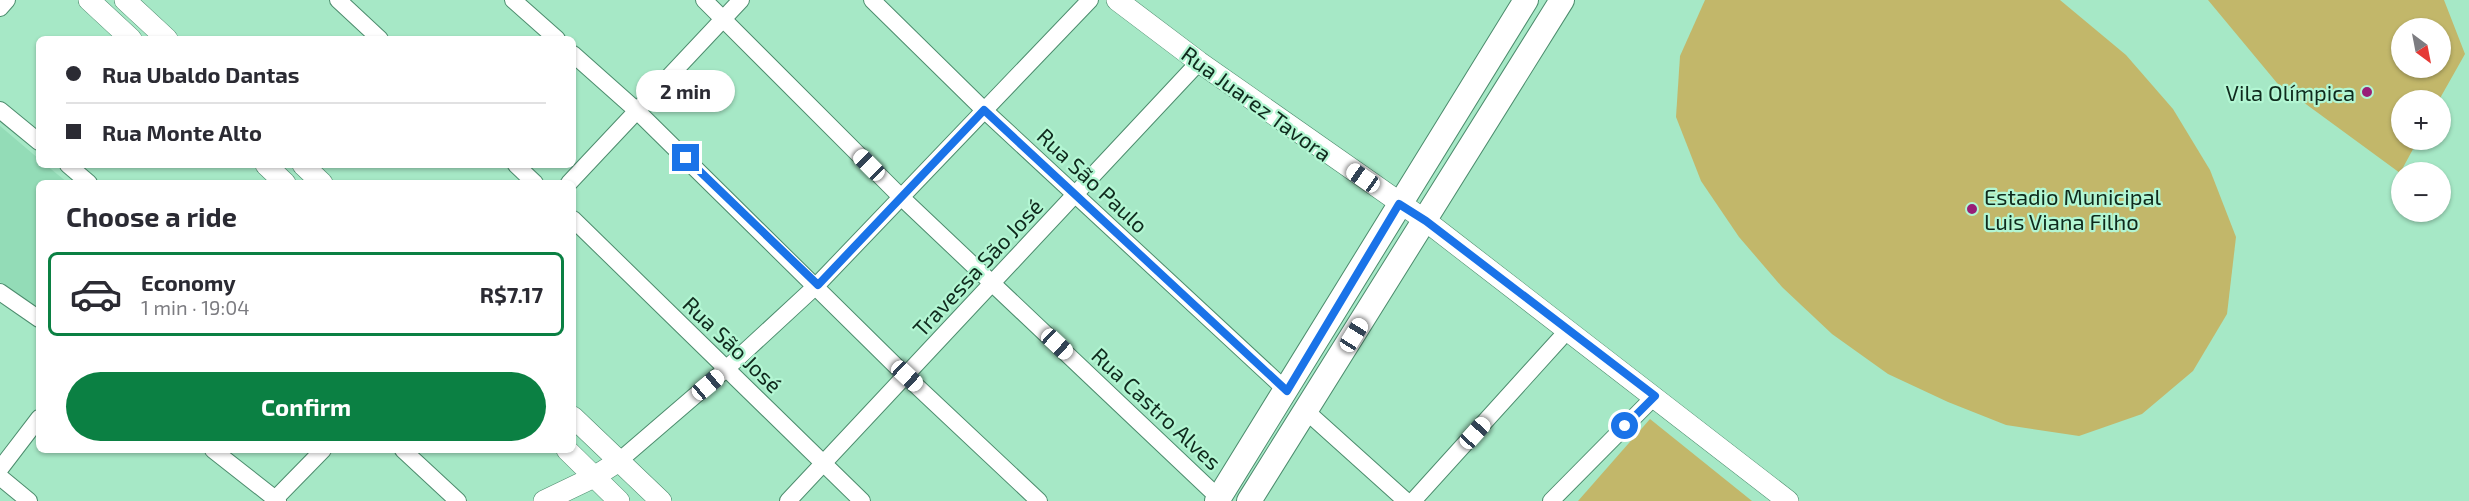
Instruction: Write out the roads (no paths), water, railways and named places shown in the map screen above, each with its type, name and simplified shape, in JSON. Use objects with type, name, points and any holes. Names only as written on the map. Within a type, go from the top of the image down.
[{"type":"main road","points":[[1218,499],[1287,391],[1399,204],[1526,0]]},
{"type":"main road","points":[[1249,501],[1563,0]]},
{"type":"street","points":[[0,8],[7,0]]},
{"type":"street","points":[[89,0],[128,36]]},
{"type":"street","points":[[125,0],[164,36]]},
{"type":"street","points":[[338,0],[377,36]]},
{"type":"street","points":[[513,0],[554,36]]},
{"type":"street","name":"Rua Castro Alves","points":[[704,0],[901,197],[1218,499]]},
{"type":"street","points":[[572,180],[741,0]]},
{"type":"street","name":"Rua São Paulo","points":[[872,0],[984,110],[1287,391]]},
{"type":"street","points":[[544,501],[594,477],[619,461],[726,369],[818,285],[1090,0]]},
{"type":"street","name":"Rua Juarez Tavora","points":[[1117,0],[1199,62],[1426,221]]},
{"type":"street","points":[[576,57],[636,110],[818,285],[907,376],[1039,501]]},
{"type":"street","name":"Travessa São José","points":[[788,501],[1199,62]]},
{"type":"street","points":[[0,110],[36,140]]},
{"type":"street","points":[[72,168],[86,180]]},
{"type":"street","points":[[269,168],[282,180]]},
{"type":"street","points":[[306,168],[319,180]]},
{"type":"street","points":[[519,168],[532,180]]},
{"type":"street","points":[[1426,221],[1788,501]]},
{"type":"street","name":"Rua São José","points":[[576,222],[862,501]]},
{"type":"street","points":[[0,292],[36,317]]},
{"type":"street","points":[[1413,501],[1568,331]]},
{"type":"street","points":[[1551,501],[1655,396]]},
{"type":"street","points":[[1306,411],[1406,501]]},
{"type":"street","points":[[576,420],[661,501]]},
{"type":"street","points":[[0,469],[36,422]]},
{"type":"street","points":[[217,453],[277,500],[320,453]]},
{"type":"street","points":[[406,453],[458,501]]},
{"type":"street","points":[[570,453],[620,501]]},
{"type":"street","points":[[0,477],[29,501]]},
{"type":"place","name":"Vila Olímpica","points":[[2367,92]]},
{"type":"place","name":"Estadio Municipal Luis Viana Filho","points":[[1972,209]]}]
